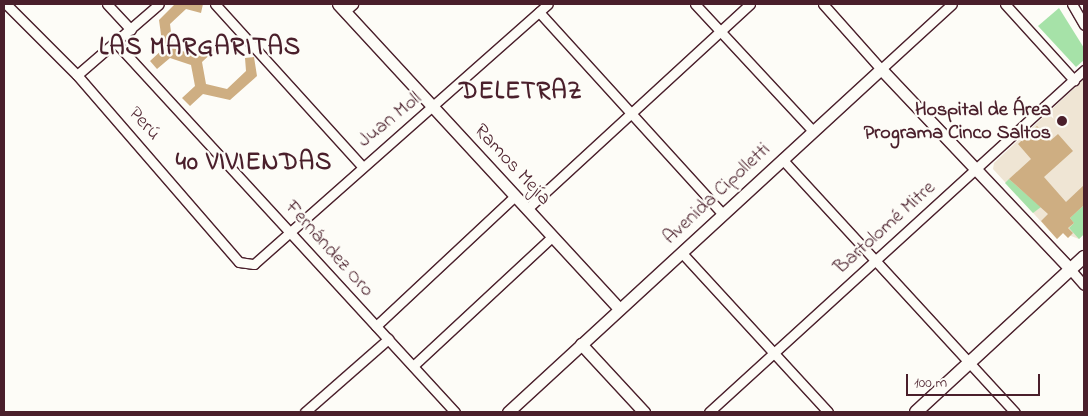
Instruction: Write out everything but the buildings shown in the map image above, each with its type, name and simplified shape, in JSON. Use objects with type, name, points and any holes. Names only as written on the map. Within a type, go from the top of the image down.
[{"type":"main road","points":[[916,412],[1084,257]]},
{"type":"street","name":"Perú","points":[[6,4],[77,75],[239,262],[254,264]]},
{"type":"street","points":[[107,4],[131,30]]},
{"type":"street","points":[[77,75],[159,4]]},
{"type":"street","points":[[215,4],[362,166]]},
{"type":"street","name":"Juan Moll","points":[[254,264],[291,233],[362,166],[548,4]]},
{"type":"street","points":[[696,4],[813,131]]},
{"type":"street","points":[[527,209],[750,4]]},
{"type":"street","points":[[823,4],[881,69],[1084,284]]},
{"type":"street","name":"Avenida Cipolletti","points":[[508,412],[952,4]]},
{"type":"street","points":[[1005,4],[1074,80]]},
{"type":"street","points":[[1072,4],[1084,25]]},
{"type":"street","name":"Ramos Mejía","points":[[345,6],[432,107],[619,308]]},
{"type":"street","points":[[539,12],[723,214]]},
{"type":"street","name":"Fernández Oro","points":[[116,43],[455,412]]},
{"type":"street","name":"Bartolomé Mitre","points":[[710,412],[1084,70]]},
{"type":"street","points":[[782,159],[1015,412]]},
{"type":"street","points":[[376,326],[515,196]]},
{"type":"street","points":[[413,366],[553,236]]},
{"type":"street","points":[[681,252],[828,412]]},
{"type":"street","points":[[305,412],[388,339]]},
{"type":"street","points":[[581,344],[644,412]]},
{"type":"shaded area","name":"Hospital de Área Programa Cinco Saltos","points":[[1084,79],[1084,234],[1079,239],[1063,233],[1057,239],[993,169],[994,163]]},
{"type":"green space","points":[[1059,8],[1084,48],[1084,60],[1076,67],[1038,26]]},
{"type":"green space","points":[[1009,179],[1041,207],[1033,213],[1005,183]]},
{"type":"green space","points":[[1084,205],[1084,234],[1079,239],[1069,228],[1074,223],[1070,218]]},
{"type":"place","name":"Hospital de Área Programa Cinco Saltos","points":[[1062,121]]},
{"type":"district","name":"LAS MARGARITAS","points":[[200,48]]},
{"type":"district","name":"DELETRAZ","points":[[521,92]]},
{"type":"district","name":"40 VIVIENDAS","points":[[254,163]]}]
